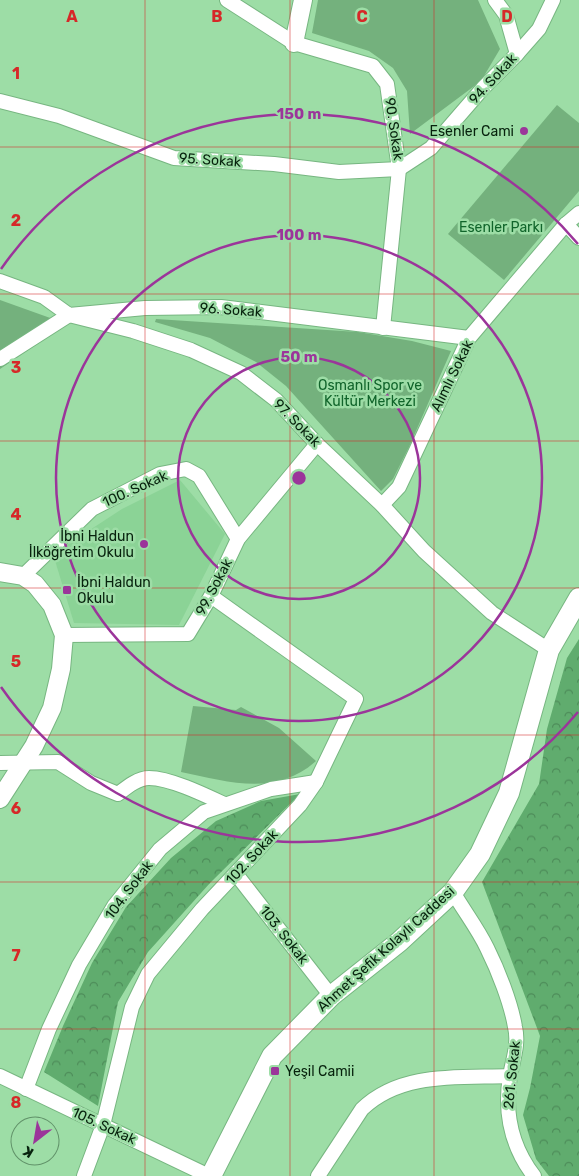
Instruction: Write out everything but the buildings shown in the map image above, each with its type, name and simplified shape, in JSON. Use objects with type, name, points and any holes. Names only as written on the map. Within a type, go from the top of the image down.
[{"type":"main road","name":"Ahmet Şefik Kolaylı Caddesi","points":[[210,1176],[272,1056],[331,996],[399,942],[453,892],[480,854],[509,793],[549,650],[579,598]]},
{"type":"street","name":"90. Sokak","points":[[227,0],[294,43],[373,66],[387,84],[399,169],[383,328]]},
{"type":"street","points":[[294,43],[304,0]]},
{"type":"street","points":[[495,0],[506,15],[517,54]]},
{"type":"street","name":"94. Sokak","points":[[399,169],[431,148],[483,88],[517,54],[538,29],[553,0]]},
{"type":"street","name":"95. Sokak","points":[[0,101],[59,116],[174,158],[274,164],[339,172],[399,169]]},
{"type":"street","name":"Alımlı Sokak","points":[[382,505],[399,487],[469,338],[566,224],[579,213]]},
{"type":"street","points":[[566,224],[579,238]]},
{"type":"street","points":[[0,281],[44,297],[69,315],[0,359]]},
{"type":"street","name":"96. Sokak","points":[[69,315],[145,308],[221,307],[469,338]]},
{"type":"street","name":"97. Sokak","points":[[69,315],[133,331],[191,350],[241,373],[276,400],[317,444],[382,505],[424,551],[492,613],[549,650]]},
{"type":"street","name":"99. Sokak","points":[[64,635],[188,634],[211,596],[238,539],[317,444]]},
{"type":"street","name":"100. Sokak","points":[[23,576],[92,508],[160,474],[186,469],[198,476],[238,539]]},
{"type":"street","points":[[0,572],[23,576],[34,584],[52,605],[64,635],[60,669],[52,708],[34,746],[0,799]]},
{"type":"street","name":"102. Sokak","points":[[84,1176],[103,1125],[132,1007],[148,974],[202,909],[300,805],[316,782],[356,699],[211,596]]},
{"type":"street","points":[[0,763],[58,762],[91,783],[118,794],[130,784],[149,778],[197,792],[224,804]]},
{"type":"street","name":"104. Sokak","points":[[26,1089],[49,1029],[79,965],[114,906],[160,849],[204,812],[270,789],[316,782]]},
{"type":"street","name":"103. Sokak","points":[[236,874],[331,996]]},
{"type":"street","name":"261. Sokak","points":[[453,892],[487,947],[511,1010],[517,1044],[507,1098],[510,1126],[513,1140],[524,1163],[534,1176]]},
{"type":"street","name":"105. Sokak","points":[[0,1076],[210,1176]]},
{"type":"street","points":[[318,1176],[362,1109],[370,1101],[390,1089],[413,1082],[442,1078],[510,1076]]},
{"type":"shaded area","name":"İbni Haldun İlköğretim Okulu","points":[[180,480],[225,534],[179,625],[74,623],[53,554],[122,509]]},
{"type":"green space","points":[[318,0],[478,0],[500,49],[481,81],[410,134],[407,91],[393,68],[369,51],[312,33]]},
{"type":"green space","name":"Esenler Parkı","points":[[557,105],[579,123],[579,191],[504,280],[448,234]]},
{"type":"green space","points":[[0,300],[67,324],[0,369]]},
{"type":"green space","name":"Osmanlı Spor ve Kültür Merkezi","points":[[156,319],[358,332],[412,341],[451,351],[393,479],[381,491],[286,386],[256,362],[210,338],[155,322]]},
{"type":"green space","points":[[579,639],[579,1176],[549,1176],[536,1159],[523,1115],[540,1036],[482,882],[539,784],[547,729],[567,658]]},
{"type":"green space","points":[[193,706],[236,710],[241,707],[279,728],[316,761],[301,772],[285,779],[268,783],[252,784],[217,780],[181,772]]},
{"type":"green space","points":[[300,794],[210,883],[148,952],[118,1002],[98,1106],[44,1072],[92,963],[126,907],[171,858],[216,821],[261,801]]},
{"type":"place","name":"Esenler Cami","points":[[524,131]]},
{"type":"place","name":"İbni Haldun İlköğretim Okulu","points":[[144,544]]},
{"type":"place","name":"İbni Haldun Okulu","points":[[67,590]]},
{"type":"place","name":"Yeşil Camii","points":[[275,1071]]}]
